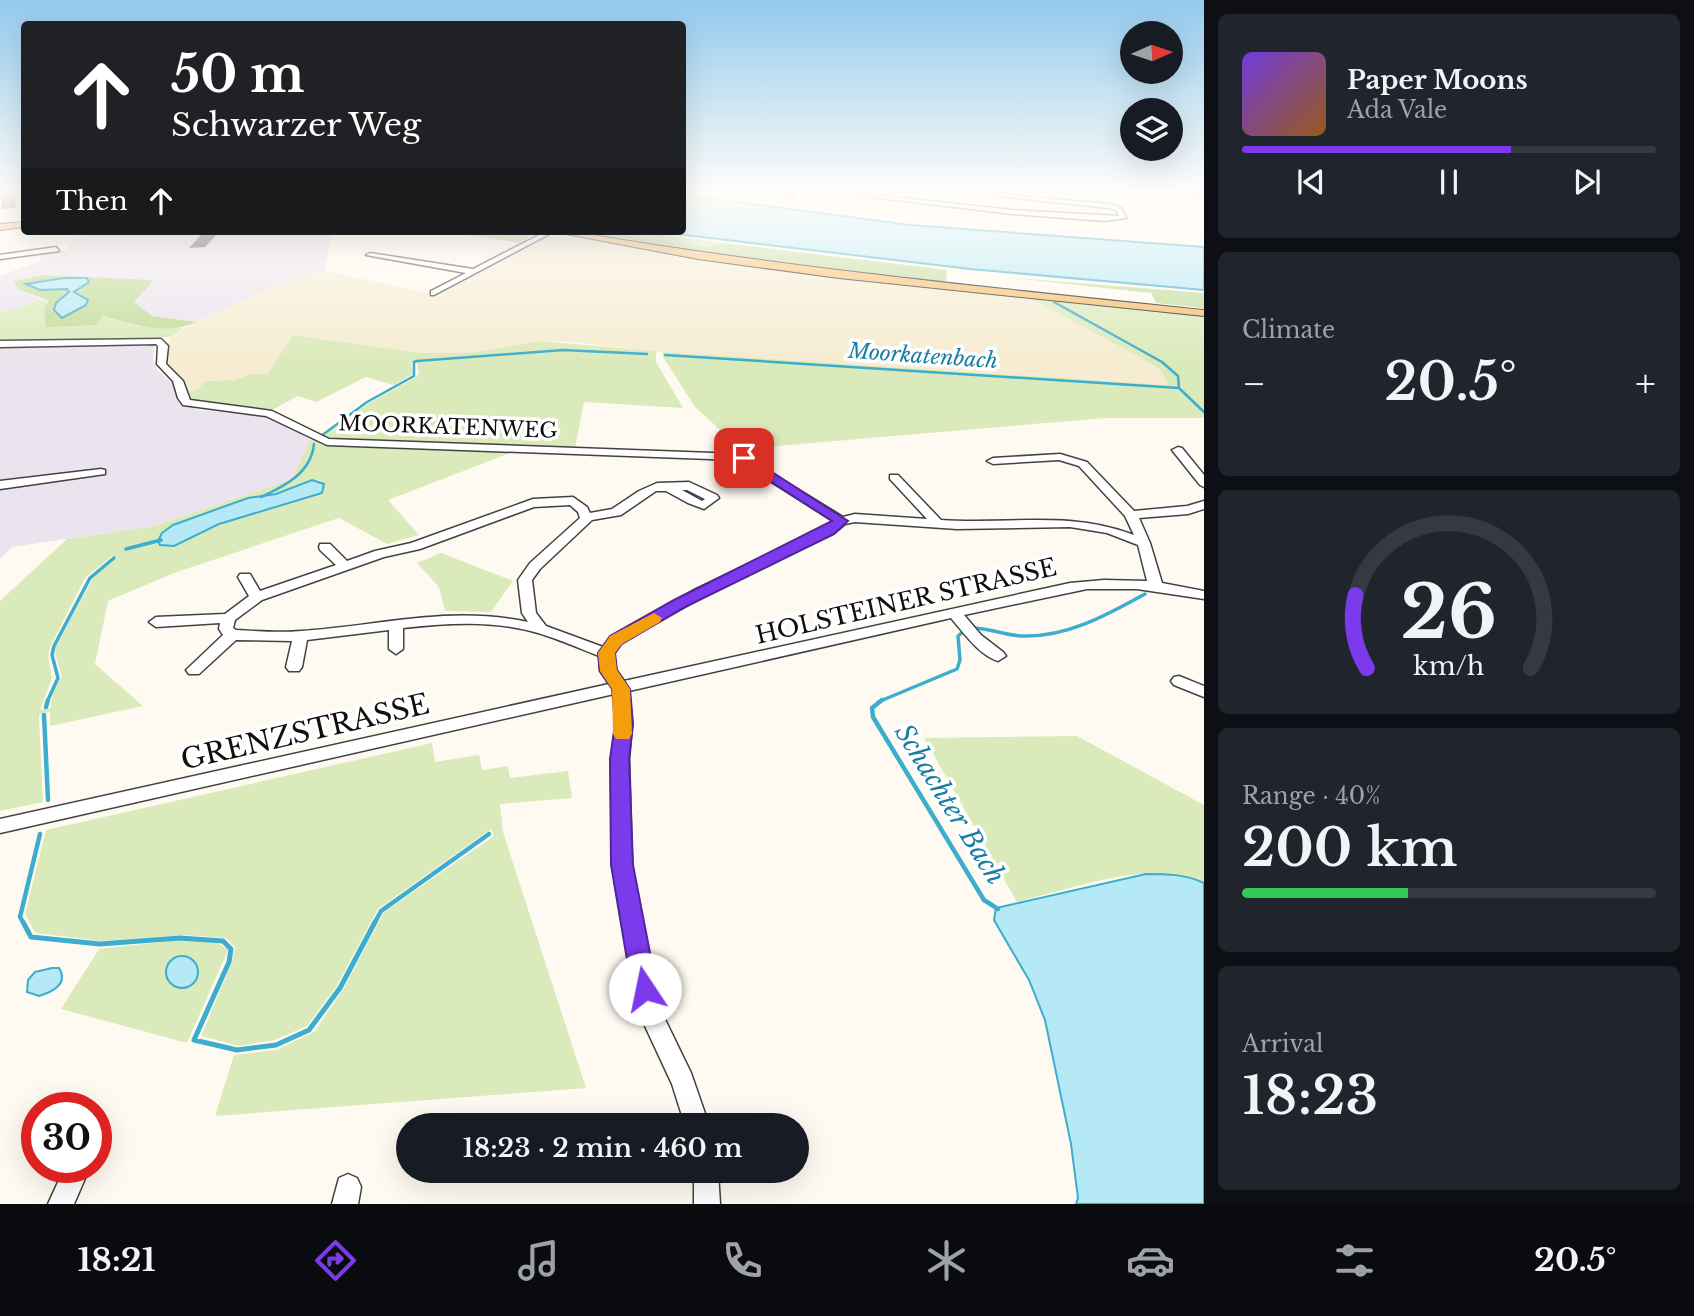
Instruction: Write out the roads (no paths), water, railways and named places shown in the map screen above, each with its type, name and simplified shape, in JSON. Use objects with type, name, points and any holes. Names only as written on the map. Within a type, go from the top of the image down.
[{"type":"main road","points":[[657,249],[827,274],[1204,313]]},
{"type":"street","points":[[0,257],[55,249]]},
{"type":"street","points":[[434,293],[518,249]]},
{"type":"street","points":[[370,255],[475,272]]},
{"type":"street","name":"MOORKATENWEG","points":[[0,345],[154,339],[163,346],[159,359],[163,369],[178,381],[182,399],[187,403],[268,413],[327,442],[740,457],[841,521]]},
{"type":"street","points":[[1178,450],[1204,483]]},
{"type":"street","points":[[992,461],[1060,457],[1077,461],[1088,468],[1131,515],[1144,542],[1155,584]]},
{"type":"street","points":[[0,485],[101,472]]},
{"type":"street","points":[[894,477],[938,524]]},
{"type":"street","points":[[541,629],[529,613],[525,580],[535,566],[587,517],[618,511],[647,490],[657,487]]},
{"type":"street","points":[[156,622],[228,618],[257,597],[344,566],[415,546],[533,503],[573,501],[587,517]]},
{"type":"street","points":[[1131,515],[1188,510],[1204,505]]},
{"type":"street","points":[[693,1113],[682,1081],[649,1011],[622,865],[620,759],[624,724],[621,689],[608,671],[606,653],[616,640],[679,604],[828,531],[841,521],[870,517],[938,524],[1070,523],[1111,530],[1144,542]]},
{"type":"street","points":[[325,547],[344,566]]},
{"type":"street","points":[[244,577],[257,597]]},
{"type":"street","name":"HOLSTEINER STRASSE","points":[[621,689],[964,623],[1070,587],[1109,583],[1155,584],[1204,595]]},
{"type":"street","points":[[228,618],[226,629],[232,635]]},
{"type":"street","points":[[194,670],[232,635],[300,636],[443,619],[503,621],[541,629],[606,653]]},
{"type":"street","points":[[964,623],[998,656]]},
{"type":"street","points":[[396,624],[396,649]]},
{"type":"street","points":[[294,667],[300,636]]},
{"type":"street","points":[[1179,681],[1204,692]]},
{"type":"street","name":"GRENZSTRASSE","points":[[0,827],[621,689]]},
{"type":"street","points":[[61,1204],[71,1183]]},
{"type":"street","points":[[706,1183],[707,1204]]},
{"type":"water","points":[[804,249],[1204,249],[1204,290],[970,269]]},
{"type":"water","points":[[64,278],[87,278],[89,282],[74,292],[88,300],[86,305],[62,318],[54,310],[56,303],[69,292],[67,289],[40,290],[26,284]]},
{"type":"water","points":[[312,480],[324,484],[322,493],[219,524],[174,546],[160,545],[158,541],[162,533],[173,525],[248,498],[276,494]]},
{"type":"water","points":[[1146,874],[1183,876],[1204,883],[1204,1204],[1076,1204],[1078,1198],[1071,1144],[1045,1020],[1029,980],[994,920],[996,908]]},
{"type":"water","points":[[182,956],[193,961],[198,972],[193,983],[182,988],[171,983],[166,972],[171,961]]},
{"type":"water","points":[[59,968],[62,974],[58,986],[39,996],[27,992],[28,980],[35,972]]},
{"type":"waterway","name":"Schachter Bach","points":[[1054,302],[1162,362],[1178,376],[1179,388]]},
{"type":"waterway","name":"Moorkatenbach","points":[[321,436],[367,402],[414,376],[414,362],[417,361],[563,350],[647,354]]},
{"type":"waterway","name":"Moorkatenbach","points":[[665,355],[1179,388]]},
{"type":"waterway","name":"Schachter Bach","points":[[1179,388],[1204,412]]},
{"type":"waterway","name":"Moorkatenbach","points":[[261,497],[288,483],[302,471],[308,463],[314,444]]},
{"type":"waterway","name":"Moorkatenbach","points":[[126,549],[161,540]]},
{"type":"waterway","name":"Moorkatenbach","points":[[47,702],[58,678],[52,655],[54,646],[90,578],[114,558]]},
{"type":"waterway","name":"Schachter Bach","points":[[972,628],[1021,636],[1054,633],[1086,624],[1145,594]]},
{"type":"waterway","name":"Schachter Bach","points":[[881,701],[957,669],[960,660],[958,636],[965,630]]},
{"type":"waterway","name":"Moorkatenbach","points":[[46,707],[48,700]]},
{"type":"waterway","name":"Schachter Bach","points":[[881,701],[872,708],[873,717],[984,900],[998,909]]},
{"type":"waterway","name":"Moorkatenbach","points":[[44,715],[48,800]]},
{"type":"waterway","name":"Moorkatenbach","points":[[24,924],[20,917],[40,834]]},
{"type":"waterway","name":"Moorkatenbach","points":[[374,924],[381,911],[489,834]]},
{"type":"waterway","name":"Moorkatenbach","points":[[23,922],[31,937],[100,944],[180,938],[223,941],[231,949],[229,962],[194,1040],[237,1050],[276,1045],[309,1030],[340,988],[375,922]]}]
